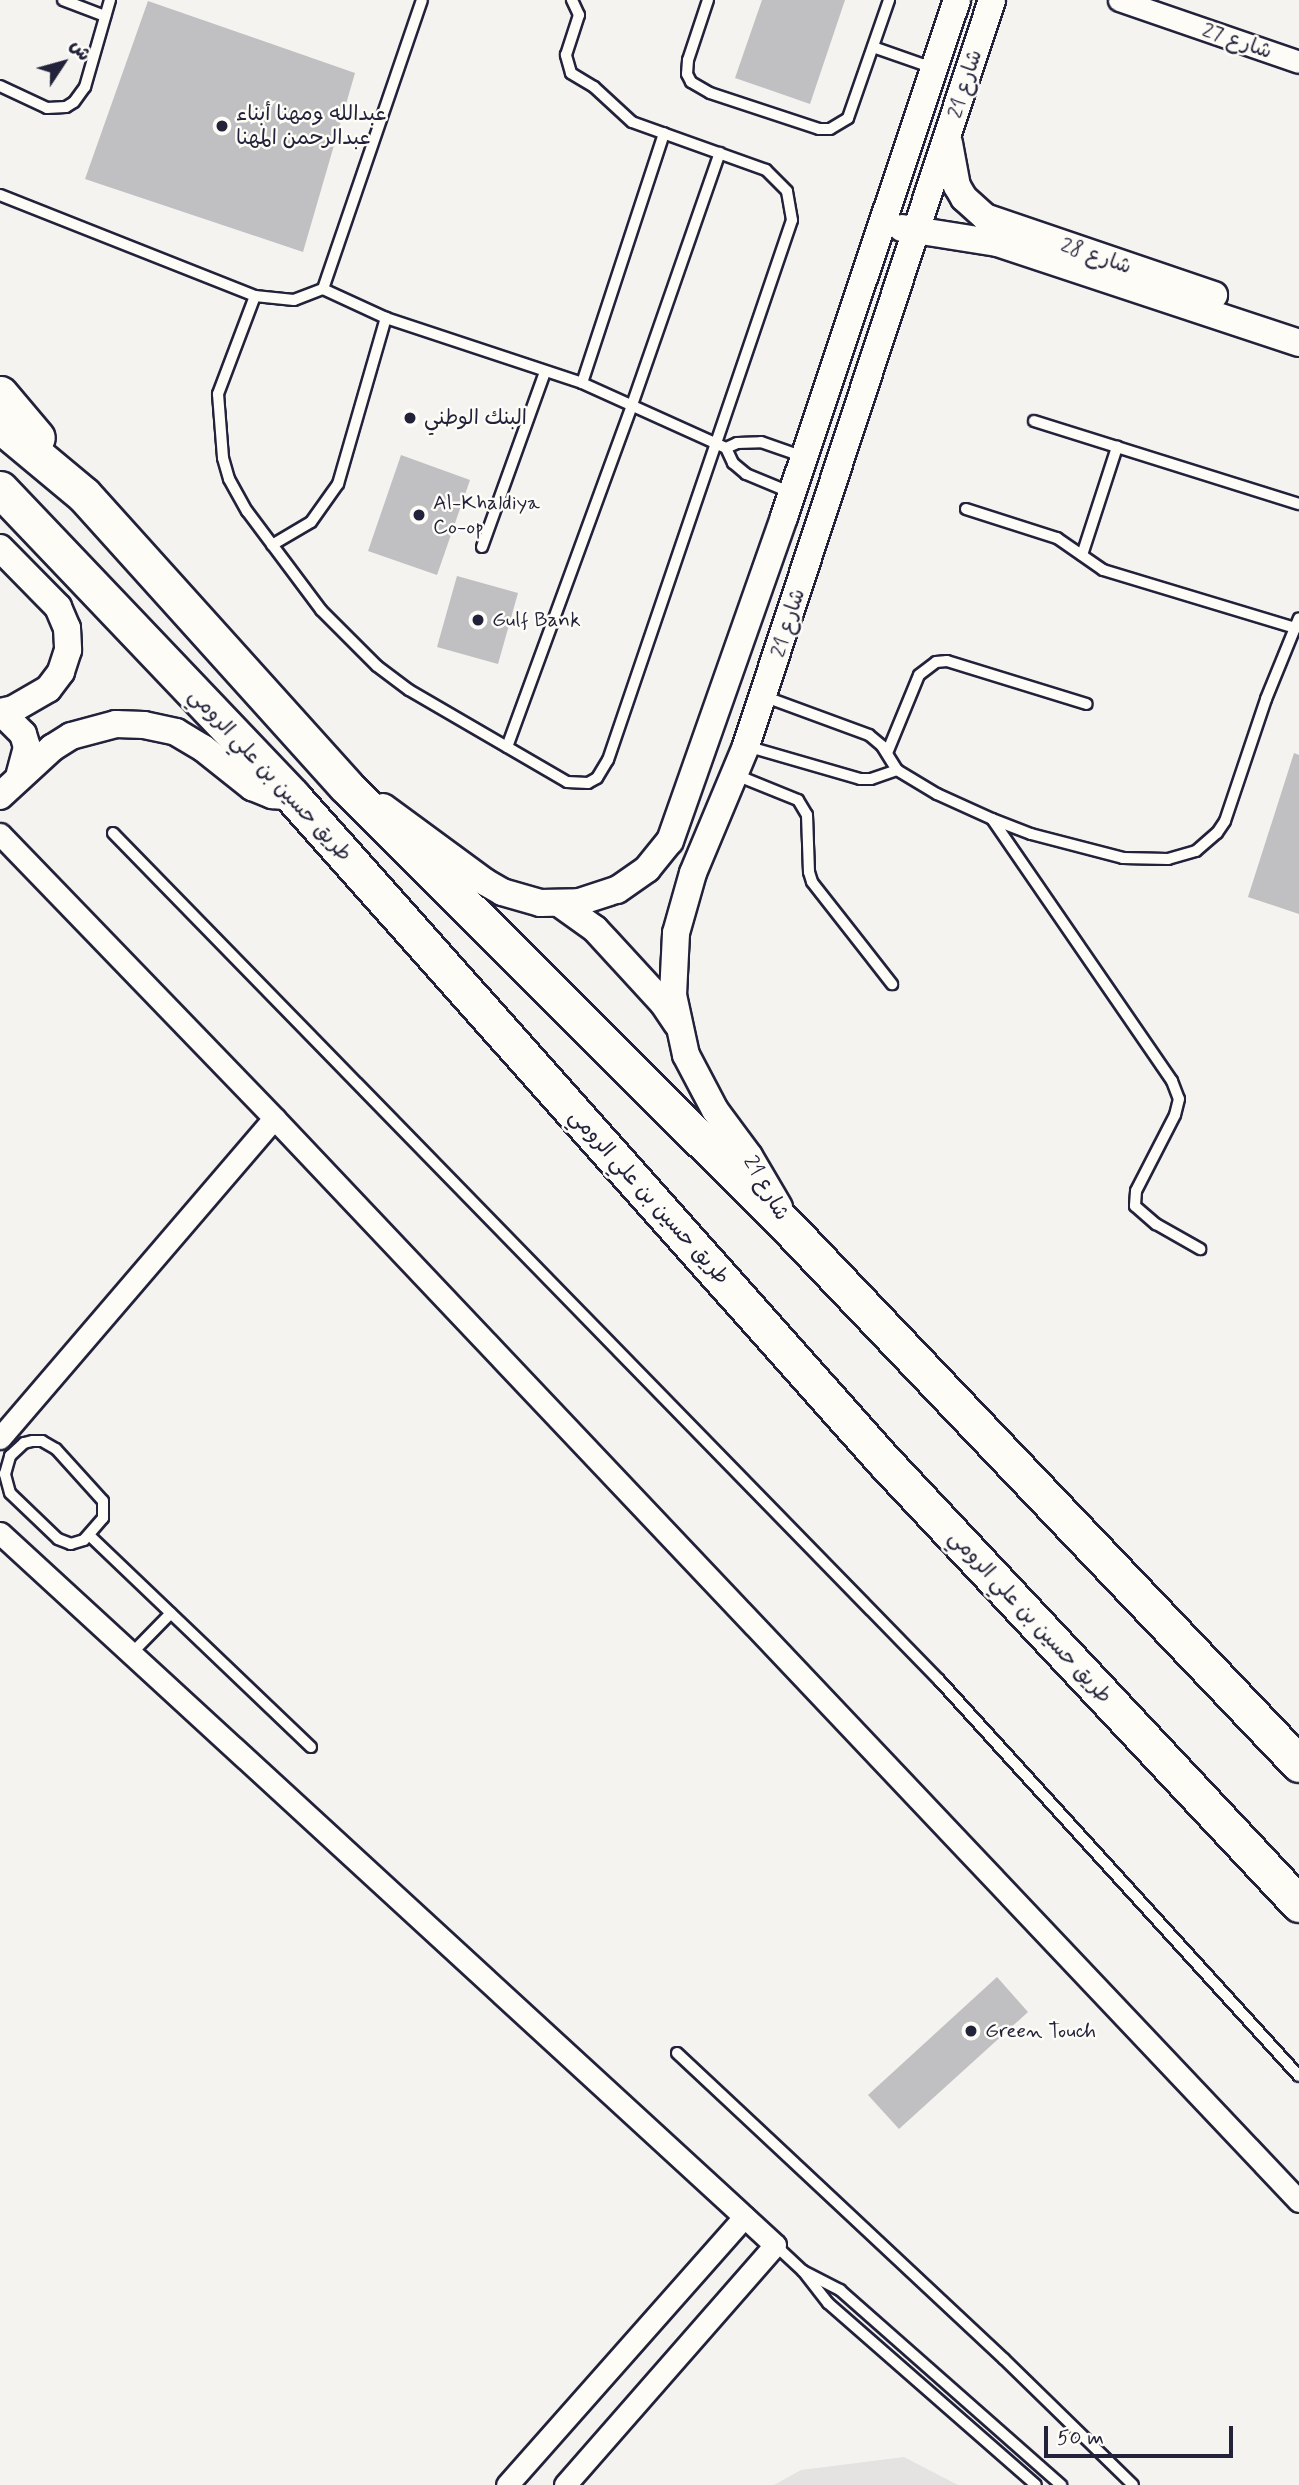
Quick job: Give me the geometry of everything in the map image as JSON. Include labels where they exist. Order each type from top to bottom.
[{"type":"highway","points":[[0,394],[84,495],[346,786],[789,1228],[1299,1764]]},
{"type":"highway","points":[[0,425],[84,495]]},
{"type":"highway","name":"طريق حسين بن علي الرومي","points":[[0,489],[293,797],[882,1459],[1299,1904]]},
{"type":"street","name":"شارع 21","points":[[346,786],[397,816],[502,892],[530,901],[560,904],[599,897],[640,874],[670,841],[792,493],[957,0]]},
{"type":"street","name":"شارع 21","points":[[789,1228],[762,1177],[699,1083],[678,1025],[673,964],[676,933],[693,873],[736,775],[763,696],[992,0]]},
{"type":"street","name":"شارع 27","points":[[1119,0],[1178,10],[1299,62]]},
{"type":"street","name":"شارع 28","points":[[948,134],[957,186],[964,198],[985,217],[1299,324]]},
{"type":"street","name":"شارع 28","points":[[882,225],[997,243],[1299,343]]},
{"type":"street","points":[[0,548],[58,607],[67,628],[68,650],[61,672],[47,690],[14,709],[0,712]]},
{"type":"street","points":[[0,712],[23,734],[27,747],[20,774]]},
{"type":"street","points":[[0,796],[20,774],[71,736],[116,724],[144,724],[176,732],[203,748],[252,787],[272,795],[293,797]]},
{"type":"street","points":[[684,807],[686,815],[698,825],[713,823],[719,817]]},
{"type":"street","points":[[0,834],[274,1118],[1299,2201]]},
{"type":"street","points":[[560,904],[595,929],[663,1003],[678,1025]]},
{"type":"street","points":[[0,1438],[274,1118]]},
{"type":"street","points":[[0,1533],[775,2245],[565,2485]]},
{"type":"street","points":[[507,2485],[744,2217]]},
{"type":"lane","points":[[63,0],[105,16]]},
{"type":"lane","points":[[0,86],[47,108],[66,107],[74,102],[85,87],[110,0]]},
{"type":"lane","points":[[323,289],[422,0]]},
{"type":"lane","points":[[255,296],[218,394],[218,415],[229,479],[237,495],[321,610],[377,666],[408,690],[567,782],[587,783],[604,770],[720,445],[792,220],[787,191],[778,179],[766,170],[632,122],[594,87],[571,74],[566,55],[579,15],[572,0]]},
{"type":"lane","points":[[708,0],[688,60],[687,74],[691,82],[710,93],[819,129],[830,129],[848,118],[889,0]]},
{"type":"lane","points":[[873,47],[934,68]]},
{"type":"lane","points":[[582,383],[664,133]]},
{"type":"lane","points":[[507,747],[632,405],[720,153]]},
{"type":"lane","points":[[0,195],[255,296],[294,300],[323,289],[386,318],[582,383],[720,445],[733,463],[746,474],[792,493]]},
{"type":"lane","points":[[272,545],[311,522],[338,484],[386,318]]},
{"type":"lane","points":[[482,547],[545,372]]},
{"type":"lane","points":[[1034,421],[1299,504]]},
{"type":"lane","points":[[720,445],[761,442],[804,457]]},
{"type":"lane","points":[[1082,555],[1117,447]]},
{"type":"lane","points":[[763,696],[869,735],[887,753],[897,770],[937,794],[1031,834],[1123,858],[1158,860],[1196,851],[1217,833],[1229,813],[1297,623],[1103,570],[1058,538],[966,509]]},
{"type":"lane","points":[[1287,646],[1299,649]]},
{"type":"lane","points":[[887,753],[919,675],[936,662],[947,662],[1087,704]]},
{"type":"lane","points":[[746,746],[860,779],[871,779],[897,770]]},
{"type":"lane","points":[[736,775],[798,800],[807,814],[809,872],[812,881],[892,984]]},
{"type":"lane","points":[[992,819],[1172,1081],[1179,1099],[1175,1115],[1136,1191],[1135,1206],[1156,1224],[1200,1249]]},
{"type":"lane","points":[[113,833],[930,1670],[1299,2076]]},
{"type":"lane","points":[[33,1441],[50,1444],[98,1494],[103,1501],[103,1518],[89,1535],[78,1543],[64,1543],[10,1493],[6,1484],[6,1465],[16,1448],[33,1441]]},
{"type":"lane","points":[[89,1535],[311,1747]]},
{"type":"lane","points":[[131,1654],[170,1613]]},
{"type":"lane","points":[[677,2053],[1004,2359],[1133,2485]]},
{"type":"lane","points":[[775,2245],[803,2271],[828,2303],[1035,2485]]},
{"type":"lane","points":[[803,2271],[840,2290],[1061,2485]]},
{"type":"shaded area","points":[[904,2457],[958,2485],[774,2485],[801,2470]]},
{"type":"building","points":[[762,0],[845,0],[810,104],[735,78]]},
{"type":"building","name":"عبدالله ومهنا أبناء عبدالرحمن المهنا","points":[[148,1],[355,73],[303,252],[85,179]]},
{"type":"building","name":"Al-Khaldiya Co-op","points":[[401,455],[470,480],[437,575],[368,551]]},
{"type":"building","name":"Gulf Bank","points":[[457,576],[518,593],[498,664],[437,647]]},
{"type":"building","points":[[1294,753],[1299,755],[1299,914],[1248,897]]},
{"type":"building","points":[[997,1977],[1028,2012],[899,2129],[868,2095]]},
{"type":"place","name":"عبدالله ومهنا أبناء عبدالرحمن المهنا","points":[[222,126]]},
{"type":"place","name":"البنك الوطني","points":[[410,418]]},
{"type":"place","name":"Al-Khaldiya Co-op","points":[[419,515]]},
{"type":"place","name":"Gulf Bank","points":[[478,620]]},
{"type":"place","name":"Green Touch","points":[[971,2031]]}]
